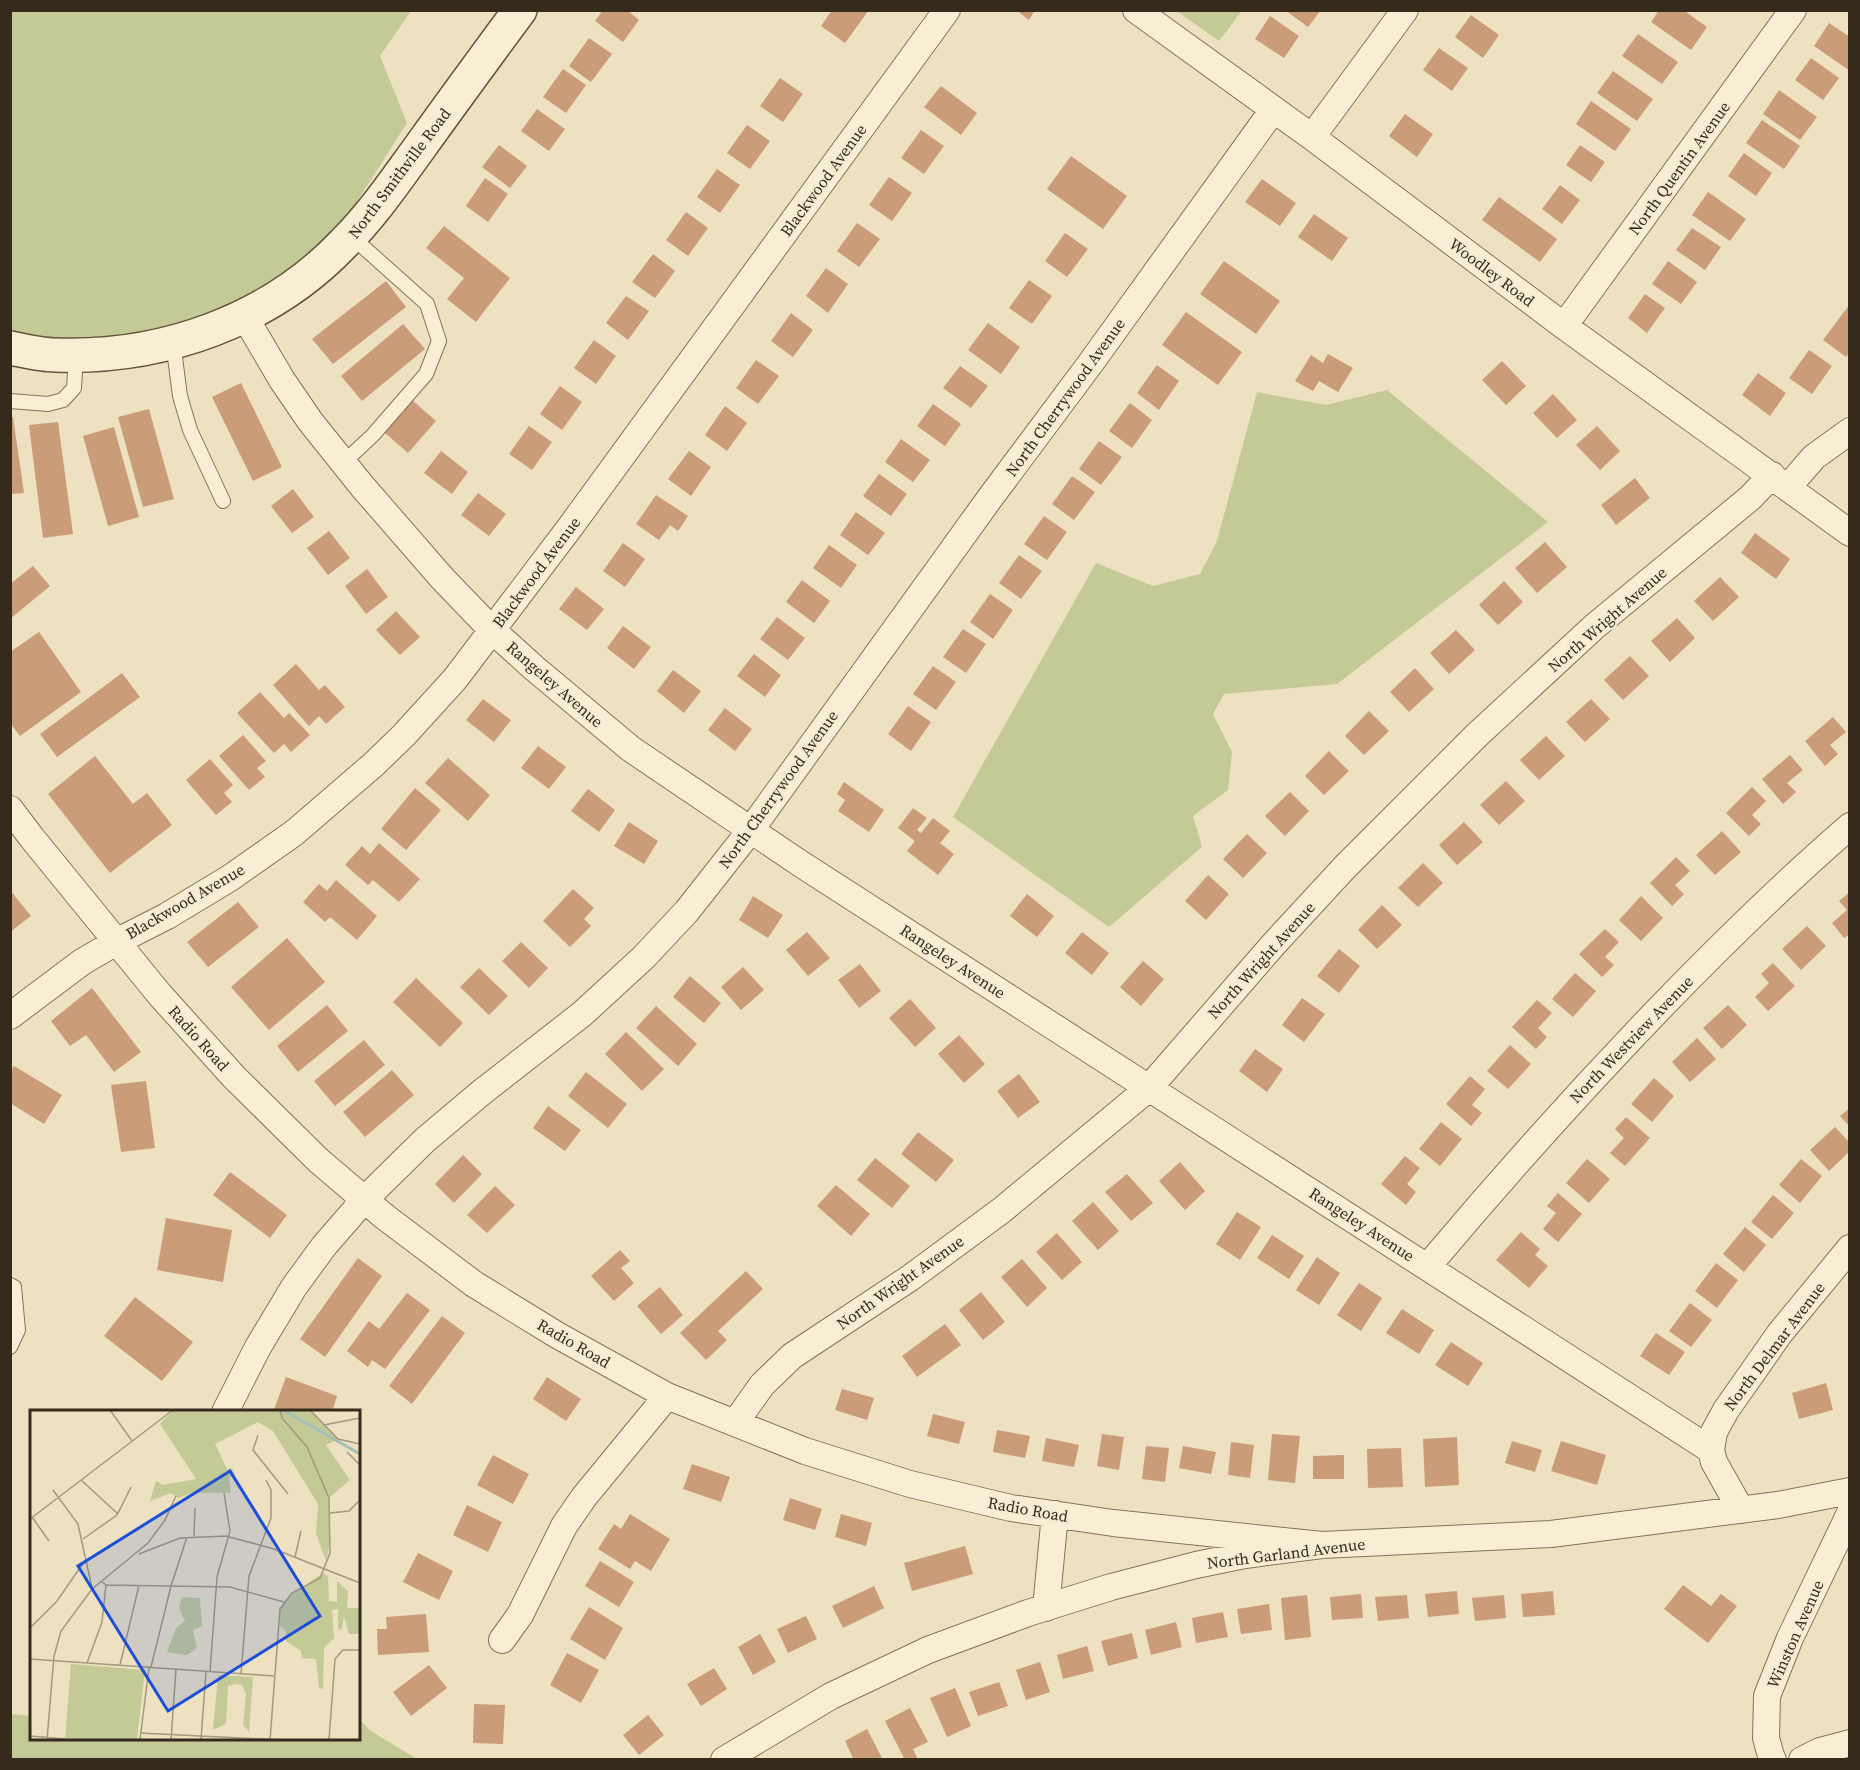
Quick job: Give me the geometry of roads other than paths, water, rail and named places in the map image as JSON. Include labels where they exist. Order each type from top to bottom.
[{"type":"main road","name":"North Smithville Road","points":[[10,348],[53,356],[114,354],[147,349],[204,333],[245,317],[267,304],[312,272],[351,236],[371,213],[519,10]]},
{"type":"street","name":"Blackwood Avenue","points":[[11,1014],[82,962],[167,916],[230,878],[294,833],[404,735],[455,679],[571,526],[947,10]]},
{"type":"street","name":"Woodley Road","points":[[1136,10],[1312,137],[1564,326],[1850,533]]},
{"type":"street","points":[[1312,137],[1405,10]]},
{"type":"street","name":"North Quentin Avenue","points":[[1564,326],[1794,10]]},
{"type":"street","name":"North Cherrywood Avenue","points":[[226,1410],[264,1336],[294,1287],[324,1246],[364,1200],[425,1140],[582,1014],[644,957],[687,910],[750,831],[1273,110]]},
{"type":"street","name":"Rangeley Avenue","points":[[245,317],[282,380],[310,421],[442,578],[492,630],[631,749],[750,831],[1711,1450]]},
{"type":"street","name":"North Wright Avenue","points":[[735,1423],[762,1385],[792,1356],[910,1278],[1002,1210],[1149,1088],[1337,875],[1477,735],[1595,626],[1750,498],[1780,481],[1850,431]]},
{"type":"street","name":"Radio Road","points":[[10,809],[160,995],[234,1077],[318,1160],[385,1217],[474,1284],[557,1335],[667,1396],[805,1451],[910,1484],[1011,1508],[1113,1523],[1322,1545]]},
{"type":"street","name":"North Westview Avenue","points":[[1428,1266],[1474,1210],[1591,1079],[1794,876],[1850,826]]},
{"type":"street","name":"North Delmar Avenue","points":[[1711,1450],[1714,1432],[1726,1410],[1780,1333],[1850,1248]]},
{"type":"street","points":[[502,1640],[520,1615],[564,1526],[584,1497],[667,1396]]},
{"type":"street","points":[[1711,1450],[1714,1462],[1741,1510]]},
{"type":"street","name":"North Garland Avenue","points":[[724,1760],[831,1696],[970,1634],[1111,1587],[1196,1564],[1322,1545],[1551,1534],[1778,1505],[1850,1491]]},
{"type":"street","name":"Winston Avenue","points":[[1773,1760],[1766,1738],[1767,1696],[1790,1638],[1850,1513]]},
{"type":"street","points":[[1046,1608],[1054,1514]]},
{"type":"street","points":[[1802,1760],[1820,1751],[1850,1743]]},
{"type":"lane","points":[[344,463],[373,435],[426,374],[440,341],[427,304],[351,236]]},
{"type":"lane","points":[[173,342],[180,396],[190,430],[223,501]]},
{"type":"lane","points":[[10,401],[48,404],[63,400],[74,388],[76,356]]},
{"type":"lane","points":[[10,1285],[14,1287],[18,1330],[10,1347]]}]
